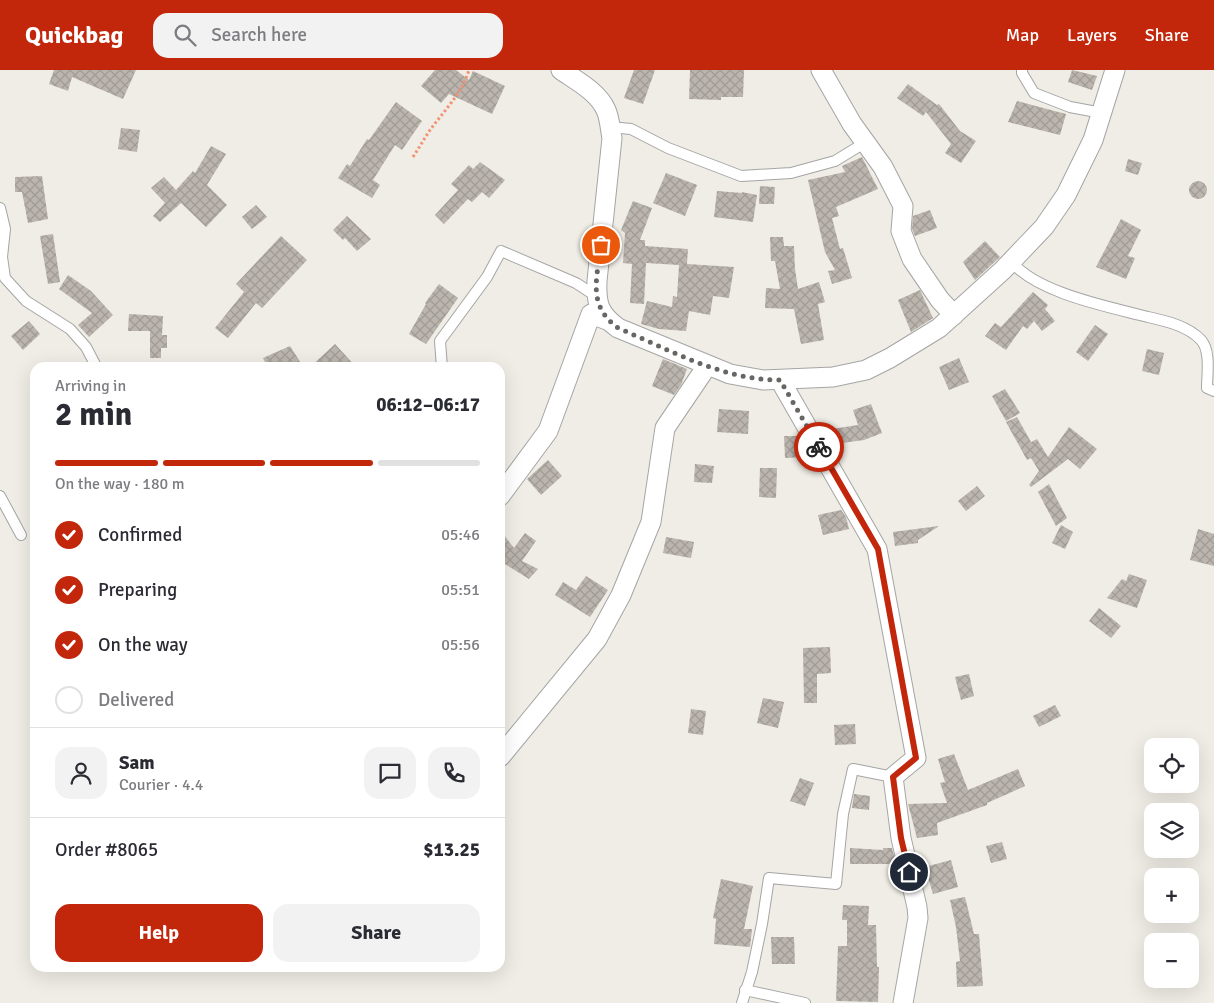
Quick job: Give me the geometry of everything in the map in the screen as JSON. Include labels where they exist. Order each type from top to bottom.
[{"type":"street","points":[[561,70],[590,90],[599,99],[606,109],[610,126],[612,138],[596,296],[600,310],[607,320]]},
{"type":"street","points":[[821,70],[852,124],[883,167],[903,206],[901,231],[912,259],[940,300],[954,315]]},
{"type":"street","points":[[505,489],[548,431],[591,314],[607,320],[618,328],[707,366],[730,374],[763,380],[833,377],[866,370],[913,346],[954,315],[1011,262],[1044,227],[1066,194],[1093,140],[1115,70]]},
{"type":"street","points":[[505,751],[597,639],[621,595],[651,522],[664,428],[707,366]]},
{"type":"street","points":[[780,380],[878,549],[916,758],[893,777],[901,838],[918,918],[903,1003]]},
{"type":"lane","points":[[1022,70],[1034,93],[1070,108],[1102,113]]},
{"type":"lane","points":[[610,126],[631,129],[668,148],[741,176],[792,173],[836,161],[866,142]]},
{"type":"lane","points":[[0,208],[5,229],[2,257],[5,278],[26,301],[70,329],[86,347],[94,362]]},
{"type":"lane","points":[[442,362],[440,340],[487,277],[501,251],[576,283],[596,296]]},
{"type":"lane","points":[[1011,262],[1016,268],[1039,282],[1079,299],[1178,324],[1201,340],[1207,354],[1207,388],[1214,391]]},
{"type":"lane","points":[[0,496],[21,535]]},
{"type":"lane","points":[[742,1003],[752,972],[769,878],[836,884],[843,814],[853,768],[893,777]]},
{"type":"lane","points":[[745,990],[805,1003]]},
{"type":"path","points":[[413,157],[451,103],[469,70]]},
{"type":"building","points":[[54,70],[136,70],[123,99],[72,77],[68,91],[49,84]]},
{"type":"building","points":[[435,70],[456,70],[469,80],[473,71],[505,86],[492,114],[449,94],[441,103],[421,86]]},
{"type":"building","points":[[634,70],[655,70],[643,104],[624,98]]},
{"type":"building","points":[[690,70],[744,70],[743,97],[721,97],[721,100],[689,99]]},
{"type":"building","points":[[1072,70],[1097,76],[1092,90],[1068,82]]},
{"type":"building","points":[[908,84],[937,105],[939,104],[960,131],[976,141],[961,163],[945,153],[951,144],[926,112],[923,116],[897,98]]},
{"type":"building","points":[[1017,101],[1066,114],[1060,135],[1008,122]]},
{"type":"building","points":[[396,102],[422,121],[402,150],[395,145],[373,180],[380,185],[372,198],[338,178],[347,164],[350,166],[367,139],[369,140]]},
{"type":"building","points":[[121,128],[140,130],[137,152],[118,149]]},
{"type":"building","points":[[211,146],[226,154],[207,185],[227,205],[206,227],[181,203],[160,222],[153,216],[165,203],[151,188],[164,177],[176,190],[193,171],[195,173]]},
{"type":"building","points":[[862,157],[878,189],[836,207],[839,216],[832,218],[840,249],[843,248],[852,278],[832,284],[828,271],[835,270],[825,252],[808,180],[845,172],[842,166]]},
{"type":"building","points":[[1128,159],[1142,163],[1138,175],[1125,171]]},
{"type":"building","points":[[480,162],[505,180],[489,198],[482,192],[472,202],[468,199],[444,224],[435,215],[458,190],[451,184],[469,165],[473,169]]},
{"type":"building","points":[[666,173],[697,185],[685,216],[653,203]]},
{"type":"building","points":[[42,176],[48,219],[28,223],[22,192],[15,192],[15,177]]},
{"type":"building","points":[[1198,181],[1204,184],[1207,190],[1204,196],[1198,199],[1192,196],[1189,190],[1192,184]]},
{"type":"building","points":[[760,186],[775,187],[774,204],[759,204]]},
{"type":"building","points":[[717,191],[757,195],[753,222],[714,217]]},
{"type":"building","points":[[633,201],[652,208],[640,240],[645,240],[645,246],[688,249],[687,264],[734,267],[729,298],[713,296],[710,315],[689,311],[686,331],[659,329],[641,324],[647,301],[672,307],[673,296],[677,297],[679,265],[646,263],[644,304],[630,303],[632,264],[623,263],[625,233],[621,230]]},
{"type":"building","points":[[256,205],[267,217],[252,229],[242,217]]},
{"type":"building","points":[[930,210],[937,228],[915,236],[912,229],[913,216]]},
{"type":"building","points":[[347,216],[371,239],[357,251],[345,238],[343,240],[333,230]]},
{"type":"building","points":[[1121,219],[1141,230],[1128,256],[1135,258],[1126,279],[1096,267]]},
{"type":"building","points":[[53,234],[60,282],[48,284],[40,236]]},
{"type":"building","points":[[281,236],[307,260],[262,308],[256,303],[228,338],[215,328],[244,292],[236,284]]},
{"type":"building","points":[[770,237],[783,237],[784,246],[794,246],[798,289],[819,282],[825,302],[818,304],[824,340],[801,344],[794,309],[765,308],[766,288],[780,289],[775,261],[771,261]]},
{"type":"building","points":[[985,241],[1000,257],[975,280],[963,262]]},
{"type":"building","points":[[68,275],[91,291],[113,315],[89,337],[78,325],[92,313],[59,289]]},
{"type":"building","points":[[439,284],[458,298],[426,344],[409,334],[425,303]]},
{"type":"building","points":[[920,290],[933,318],[911,332],[898,300]]},
{"type":"building","points":[[1033,292],[1048,305],[1045,309],[1055,321],[1042,331],[1034,321],[1027,329],[1023,326],[1006,350],[985,336],[995,323],[1001,327]]},
{"type":"building","points":[[129,314],[163,316],[162,335],[167,335],[167,348],[161,348],[161,358],[150,358],[150,331],[128,331]]},
{"type":"building","points":[[29,321],[40,334],[23,350],[11,336]]},
{"type":"building","points":[[1095,325],[1108,334],[1088,361],[1076,352]]},
{"type":"building","points":[[335,344],[352,362],[316,362]]},
{"type":"building","points":[[290,346],[300,362],[265,362],[263,358]]},
{"type":"building","points":[[1147,349],[1164,353],[1159,375],[1142,371]]},
{"type":"building","points":[[959,358],[969,382],[949,390],[939,367]]},
{"type":"building","points":[[663,359],[687,369],[681,385],[674,395],[652,386]]},
{"type":"building","points":[[1005,389],[1020,413],[1006,421],[992,396]]},
{"type":"building","points":[[871,404],[882,433],[864,440],[834,444],[832,429],[858,425],[853,410]]},
{"type":"building","points":[[719,409],[749,411],[748,434],[717,432]]},
{"type":"building","points":[[1017,417],[1031,442],[1037,439],[1048,457],[1069,427],[1097,449],[1080,469],[1068,459],[1031,487],[1029,485],[1039,471],[1031,458],[1027,460],[1006,422]]},
{"type":"building","points":[[784,436],[799,436],[802,441],[803,457],[785,458]]},
{"type":"building","points":[[548,460],[562,476],[541,495],[527,479]]},
{"type":"building","points":[[695,464],[714,466],[712,483],[694,482]]},
{"type":"building","points":[[760,468],[777,468],[776,498],[759,497]]},
{"type":"building","points":[[1049,484],[1067,518],[1056,526],[1038,492]]},
{"type":"building","points":[[977,486],[985,496],[966,511],[958,501]]},
{"type":"building","points":[[841,510],[846,517],[849,529],[823,535],[818,515]]},
{"type":"building","points":[[1061,525],[1073,532],[1065,549],[1052,543]]},
{"type":"building","points":[[939,526],[918,540],[918,543],[895,546],[893,532]]},
{"type":"building","points":[[1198,529],[1214,534],[1214,566],[1190,560]]},
{"type":"building","points":[[525,533],[536,541],[522,561],[538,569],[529,579],[505,564],[505,536],[514,548]]},
{"type":"building","points":[[666,537],[694,542],[691,558],[663,553]]},
{"type":"building","points":[[1129,574],[1147,580],[1137,608],[1107,598],[1122,579],[1126,581]]},
{"type":"building","points":[[586,576],[608,590],[590,617],[555,595],[563,582],[576,590]]},
{"type":"building","points":[[1099,608],[1121,626],[1111,638],[1089,621]]},
{"type":"building","points":[[830,647],[831,673],[817,674],[817,703],[804,703],[803,648]]},
{"type":"building","points":[[969,674],[974,696],[961,700],[955,677]]},
{"type":"building","points":[[763,698],[784,702],[778,728],[757,723]]},
{"type":"building","points":[[1055,705],[1061,716],[1039,727],[1033,716]]},
{"type":"building","points":[[691,709],[706,711],[703,735],[688,733]]},
{"type":"building","points":[[855,724],[856,744],[835,745],[834,725]]},
{"type":"building","points":[[954,754],[968,790],[1018,769],[1025,786],[987,803],[987,805],[937,823],[938,835],[917,838],[908,804],[947,803],[940,783],[945,782],[938,759]]},
{"type":"building","points":[[800,778],[814,783],[805,806],[790,801]]},
{"type":"building","points":[[854,794],[870,796],[869,810],[852,808]]},
{"type":"building","points":[[1002,842],[1007,859],[991,863],[986,846]]},
{"type":"building","points":[[850,848],[883,850],[883,848],[892,848],[896,864],[850,864]]},
{"type":"building","points":[[951,860],[958,887],[933,894],[925,867]]},
{"type":"building","points":[[721,879],[753,886],[744,929],[752,929],[750,947],[714,944],[716,919],[713,918]]},
{"type":"building","points":[[965,897],[974,934],[979,934],[983,986],[957,987],[956,962],[960,961],[956,927],[950,900]]},
{"type":"building","points":[[843,905],[869,906],[868,925],[876,925],[877,967],[879,967],[878,1002],[836,1001],[838,946],[847,946],[847,920],[842,920]]},
{"type":"building","points":[[771,937],[794,937],[795,964],[772,964]]},
{"type":"way so far","points":[[601,245],[596,296],[600,310],[607,320],[618,328],[730,374],[763,380],[780,380],[819,447]]},
{"type":"route","points":[[819,447],[878,549],[916,758],[893,777],[901,838],[909,872]]}]
